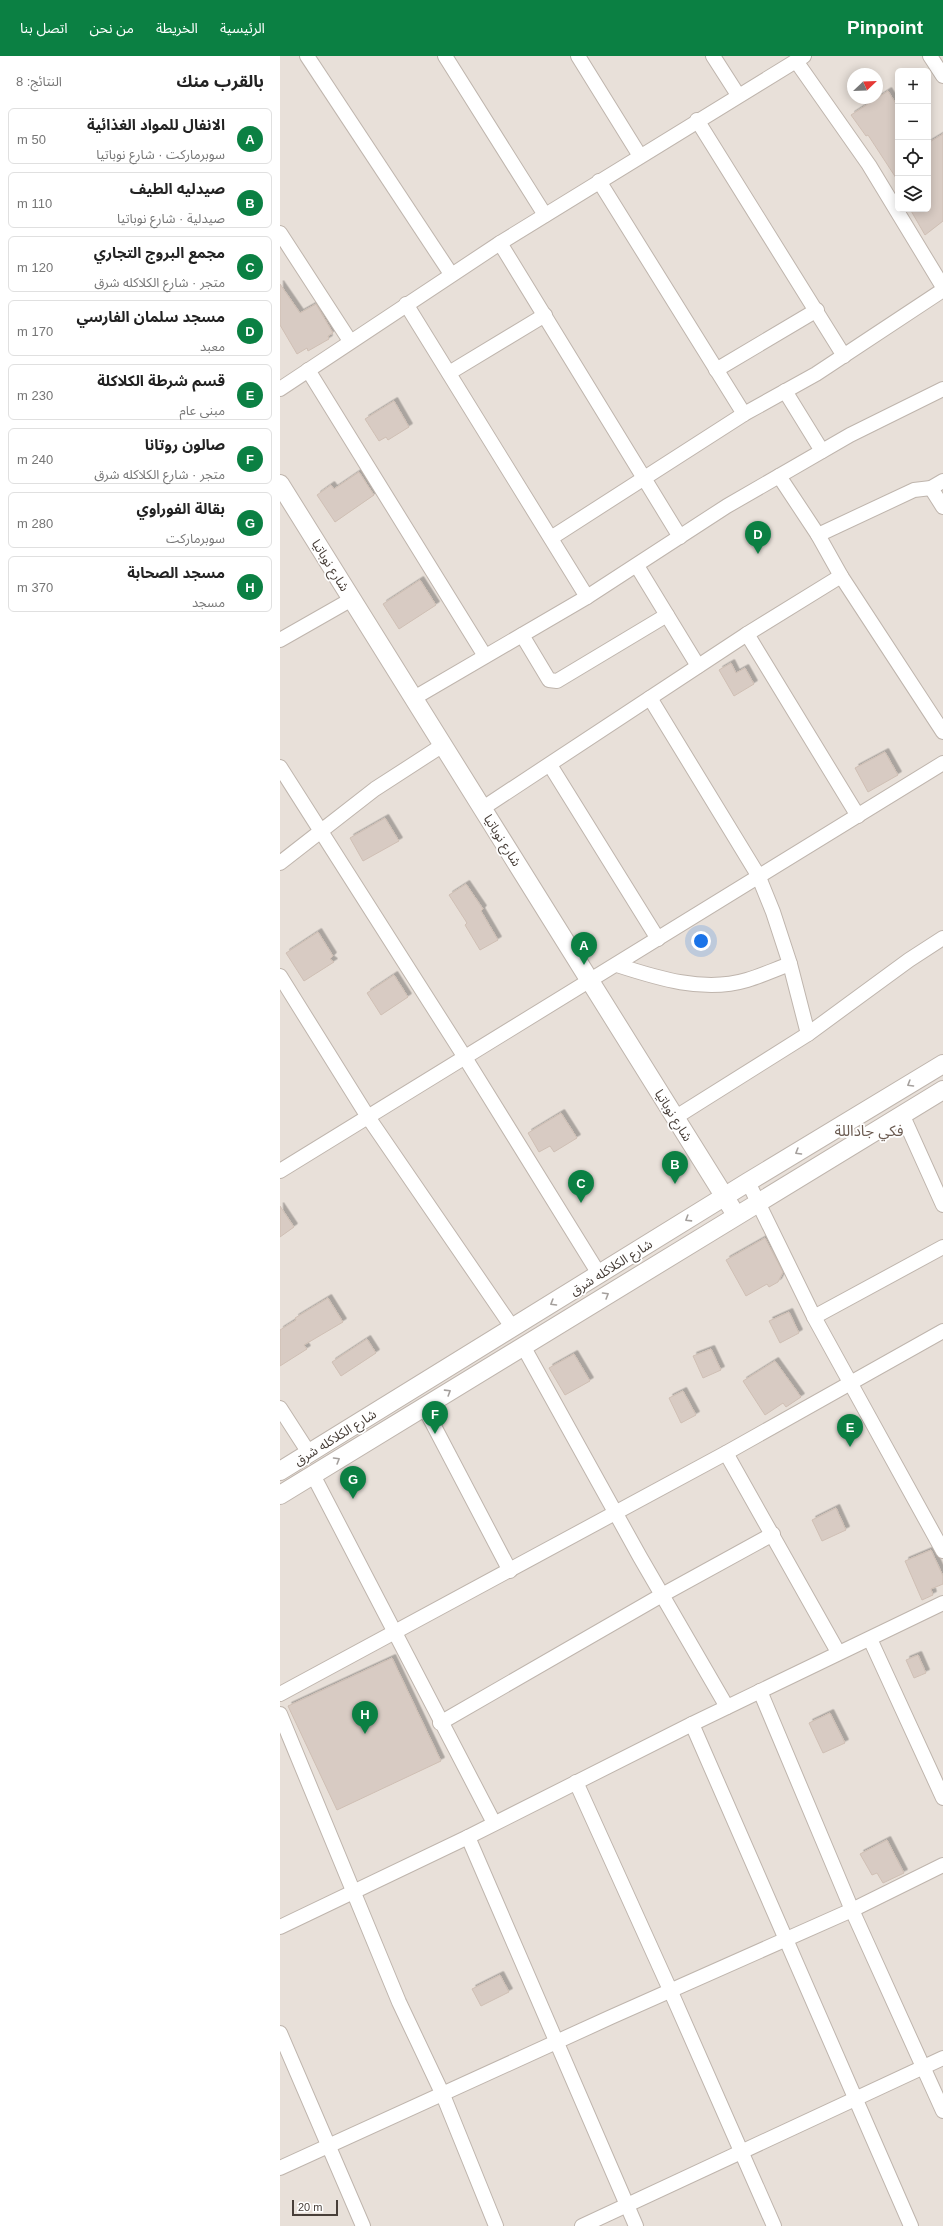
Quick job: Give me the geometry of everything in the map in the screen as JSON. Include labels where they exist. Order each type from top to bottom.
[{"type":"street","points":[[306,56],[451,274]]},
{"type":"street","points":[[445,56],[545,215]]},
{"type":"street","points":[[578,56],[640,156]]},
{"type":"street","points":[[713,56],[738,95]]},
{"type":"street","points":[[930,56],[943,76]]},
{"type":"street","points":[[280,389],[451,274],[697,120],[800,58],[869,165],[943,287]]},
{"type":"street","points":[[697,120],[817,310],[844,356]]},
{"type":"street","points":[[599,181],[744,414]]},
{"type":"street","points":[[280,233],[350,341]]},
{"type":"street","points":[[500,243],[680,537]]},
{"type":"street","points":[[551,538],[744,414],[844,356],[943,290]]},
{"type":"street","points":[[406,304],[587,597]]},
{"type":"street","points":[[716,370],[817,310]]},
{"type":"street","points":[[449,373],[545,315]]},
{"type":"street","points":[[308,370],[485,656]]},
{"type":"street","points":[[414,698],[587,597],[637,566],[727,506],[850,435],[943,389]]},
{"type":"street","points":[[785,391],[822,451]]},
{"type":"street","points":[[779,476],[818,535],[841,576],[943,732]]},
{"type":"street","name":"شارع نوباتيا","points":[[280,484],[736,1215]]},
{"type":"street","points":[[818,535],[914,490],[937,485],[943,507]]},
{"type":"street","points":[[637,566],[698,666]]},
{"type":"street","points":[[483,808],[747,634],[841,576]]},
{"type":"street","points":[[280,640],[352,598]]},
{"type":"street","points":[[522,635],[549,680],[557,681],[667,615]]},
{"type":"street","points":[[747,634],[858,816]]},
{"type":"street","points":[[650,698],[758,875],[790,964],[808,1034]]},
{"type":"street","points":[[280,863],[320,830],[398,774],[443,745]]},
{"type":"street","points":[[280,1171],[464,1056],[617,965],[758,875],[858,816],[943,763]]},
{"type":"street","points":[[550,765],[658,939]]},
{"type":"street","points":[[280,767],[464,1056],[599,1274]]},
{"type":"street","points":[[676,1117],[808,1034],[909,960],[943,938]]},
{"type":"street","points":[[617,965],[658,978],[692,983],[724,984],[746,981],[790,964]]},
{"type":"street","points":[[280,976],[368,1117],[512,1327]]},
{"type":"street","name":"شارع الكلاكله شرق","points":[[280,1472],[512,1327],[943,1064]]},
{"type":"street","name":"شارع الكلاكله شرق","points":[[280,1495],[736,1215],[943,1090]]},
{"type":"street","points":[[902,1114],[943,1205]]},
{"type":"street","points":[[748,1182],[759,1201],[814,1317],[943,1551]]},
{"type":"street","points":[[814,1317],[943,1247]]},
{"type":"street","points":[[280,1694],[726,1453],[943,1331]]},
{"type":"street","points":[[522,1346],[727,1708]]},
{"type":"street","points":[[424,1407],[510,1570]]},
{"type":"street","points":[[280,1408],[309,1453]]},
{"type":"street","points":[[726,1453],[773,1534],[838,1652]]},
{"type":"street","points":[[312,1475],[440,1724],[494,1823]]},
{"type":"street","points":[[440,1724],[662,1595],[773,1534]]},
{"type":"street","points":[[280,1927],[468,1837],[838,1652],[870,1639],[943,1603]]},
{"type":"street","points":[[870,1639],[943,1798]]},
{"type":"street","points":[[760,1691],[852,1910],[943,2111]]},
{"type":"street","points":[[280,1714],[400,2002],[443,2094],[496,2226]]},
{"type":"street","points":[[692,1724],[854,2100],[911,2226]]},
{"type":"street","points":[[576,1782],[672,1992],[774,2226]]},
{"type":"street","points":[[468,1837],[636,2226]]},
{"type":"street","points":[[280,2168],[556,2042],[672,1992],[852,1910],[943,1865]]},
{"type":"street","points":[[280,2032],[363,2226]]},
{"type":"street","points":[[582,2226],[943,2058]]},
{"type":"shaded area","points":[[280,56],[943,56],[943,2226],[280,2226]]},
{"type":"building","points":[[888,91],[895,102],[895,176],[868,135],[866,136],[851,115],[868,104],[883,104],[883,94]]},
{"type":"building","points":[[943,134],[943,221],[925,235],[912,212],[931,212],[931,141]]},
{"type":"building","points":[[280,284],[300,313],[316,304],[333,333],[328,336],[329,339],[308,351],[307,348],[297,354],[280,325]]},
{"type":"building","points":[[394,401],[409,427],[388,440],[386,437],[379,441],[365,419]]},
{"type":"building","points":[[359,472],[374,495],[335,522],[317,495],[331,485],[334,489]]},
{"type":"building","points":[[420,580],[436,605],[399,629],[383,604]]},
{"type":"building","points":[[731,663],[736,673],[745,668],[754,684],[734,696],[719,670]]},
{"type":"building","points":[[885,752],[898,775],[868,792],[855,768]]},
{"type":"building","points":[[385,818],[399,841],[363,861],[350,838]]},
{"type":"building","points":[[466,884],[483,909],[481,911],[498,940],[480,950],[465,925],[467,923],[449,895]]},
{"type":"building","points":[[318,932],[333,956],[330,959],[334,962],[304,981],[286,953]]},
{"type":"building","points":[[394,975],[408,997],[381,1015],[367,993]]},
{"type":"building","points":[[561,1113],[577,1138],[554,1152],[550,1146],[539,1152],[528,1133]]},
{"type":"building","points":[[280,1206],[294,1227],[280,1237]]},
{"type":"building","points":[[765,1238],[783,1272],[778,1282],[769,1287],[767,1284],[746,1296],[726,1260]]},
{"type":"building","points":[[328,1298],[343,1322],[304,1345],[307,1349],[280,1366],[280,1330],[296,1320],[295,1318]]},
{"type":"building","points":[[789,1312],[799,1333],[780,1343],[769,1321]]},
{"type":"building","points":[[367,1339],[376,1353],[341,1376],[332,1362]]},
{"type":"building","points":[[711,1349],[721,1370],[703,1378],[693,1356]]},
{"type":"building","points":[[574,1354],[590,1381],[565,1395],[549,1368]]},
{"type":"building","points":[[775,1361],[801,1397],[786,1407],[783,1403],[765,1415],[743,1381]]},
{"type":"building","points":[[683,1391],[696,1415],[681,1423],[669,1398]]},
{"type":"building","points":[[836,1508],[846,1530],[822,1541],[812,1520]]},
{"type":"building","points":[[931,1550],[943,1576],[943,1584],[931,1589],[933,1595],[922,1600],[905,1561]]},
{"type":"building","points":[[918,1655],[926,1673],[914,1678],[906,1660]]},
{"type":"building","points":[[392,1658],[441,1761],[337,1810],[288,1706]]},
{"type":"building","points":[[830,1713],[845,1743],[823,1753],[809,1723]]},
{"type":"building","points":[[887,1840],[904,1873],[883,1883],[877,1873],[872,1875],[860,1854]]},
{"type":"building","points":[[500,1975],[509,1992],[481,2006],[472,1989]]},
{"type":"place","name":"مسجد سلمان الفارسي","points":[[758,554]]},
{"type":"place","name":"الانفال للمواد الغذائية","points":[[584,965]]},
{"type":"place","name":"صيدليه الطيف","points":[[675,1184]]},
{"type":"place","name":"مجمع البروج التجاري","points":[[581,1203]]},
{"type":"place","name":"صالون روتانا","points":[[435,1434]]},
{"type":"place","name":"قسم شرطة الكلاكلة","points":[[850,1447]]},
{"type":"place","name":"بقالة الفوراوي","points":[[353,1499]]},
{"type":"place","name":"مسجد الصحابة","points":[[365,1734]]},
{"type":"district","name":"فكي جاداللة","points":[[869,1131]]}]
